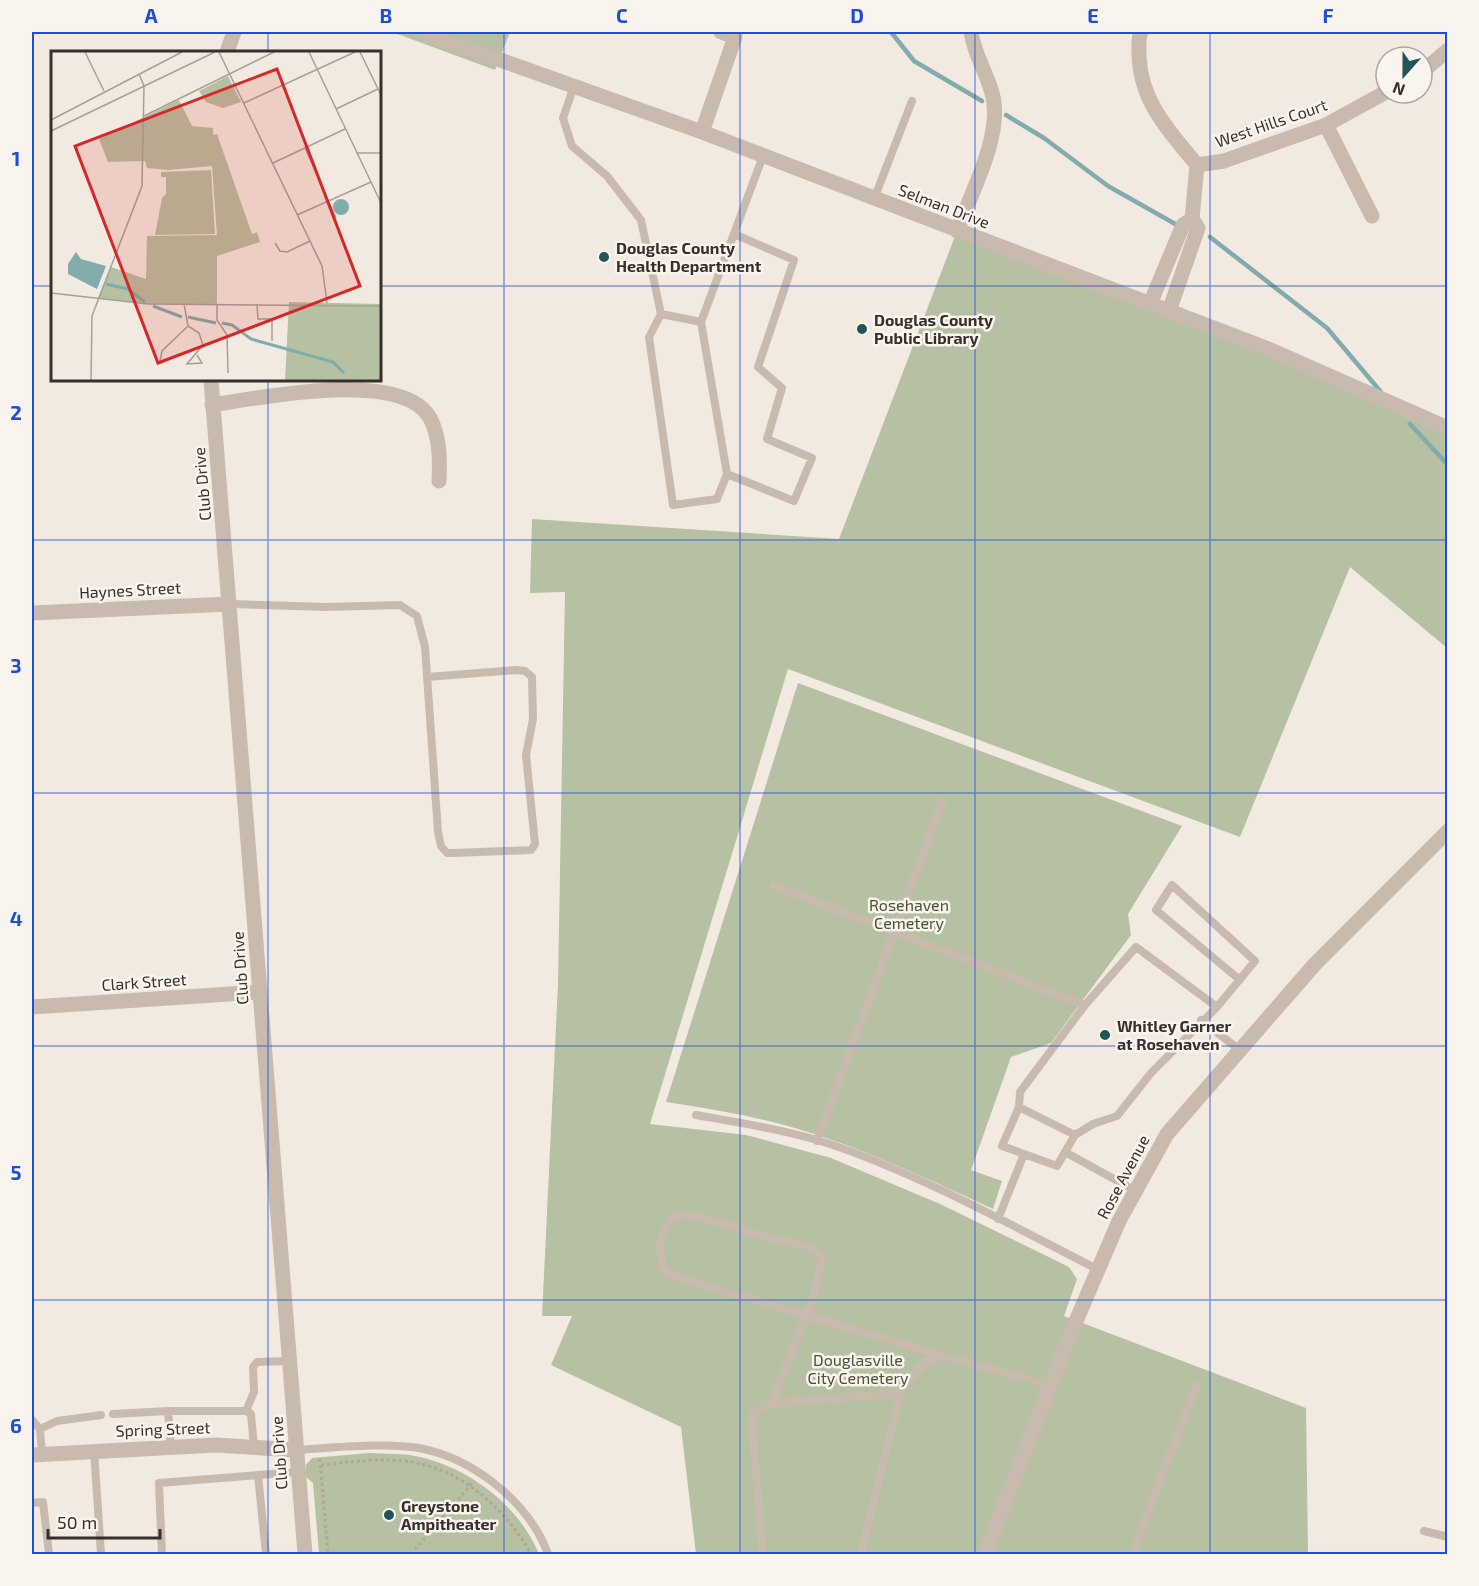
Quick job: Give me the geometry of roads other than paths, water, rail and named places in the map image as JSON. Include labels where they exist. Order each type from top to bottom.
[{"type":"street","points":[[227,51],[234,32]]},
{"type":"street","name":"Selman Drive","points":[[422,32],[702,132],[1266,348],[1448,428]]},
{"type":"street","points":[[702,132],[735,37],[721,32]]},
{"type":"street","points":[[957,231],[994,130],[993,94],[974,50],[971,32]]},
{"type":"street","points":[[1141,32],[1140,65],[1145,92],[1155,113],[1197,165],[1192,219],[1198,228],[1169,311]]},
{"type":"street","points":[[1434,62],[1448,50]]},
{"type":"street","name":"West Hills Court","points":[[1197,165],[1224,161],[1326,126],[1374,99]]},
{"type":"street","points":[[1326,126],[1372,216]]},
{"type":"street","points":[[1150,304],[1183,225],[1192,219]]},
{"type":"street","name":"Club Drive","points":[[211,381],[305,1554]]},
{"type":"street","points":[[213,405],[335,388],[384,392],[417,405],[430,417],[440,452],[439,481]]},
{"type":"street","name":"Haynes Street","points":[[32,613],[230,604]]},
{"type":"street","name":"Rose Avenue","points":[[985,1554],[1050,1385],[1099,1270],[1134,1190],[1167,1134],[1315,964],[1448,831]]},
{"type":"street","name":"Clark Street","points":[[32,1007],[260,992]]},
{"type":"street","name":"Spring Street","points":[[37,1454],[171,1447],[254,1447],[296,1450]]},
{"type":"lane","points":[[574,86],[563,118],[572,146],[607,176],[641,220],[661,314],[649,337],[672,505],[717,499],[728,474],[701,322],[763,156]]},
{"type":"lane","points":[[874,199],[912,101]]},
{"type":"lane","points":[[728,474],[794,501],[812,458],[766,440],[782,388],[759,367],[794,261],[734,234]]},
{"type":"lane","points":[[661,314],[701,322]]},
{"type":"lane","points":[[230,604],[325,607],[400,605],[411,610],[420,622],[427,677],[438,832],[441,846],[447,853],[527,850],[534,847],[534,820],[526,755],[533,719],[532,677],[525,671],[516,670],[427,677]]},
{"type":"lane","points":[[818,1141],[942,801]]},
{"type":"lane","points":[[773,885],[1085,1005]]},
{"type":"lane","points":[[1217,1007],[1136,947],[1085,1005],[1020,1092],[1019,1107],[1002,1146],[1057,1166],[1074,1135],[1093,1124],[1117,1116],[1151,1073],[1201,1020],[1217,1007],[1240,980],[1255,961],[1172,885],[1156,910],[1240,980]]},
{"type":"lane","points":[[1201,1020],[1240,1051]]},
{"type":"lane","points":[[1019,1107],[1074,1135]]},
{"type":"lane","points":[[696,1114],[776,1129],[818,1141],[920,1182],[1099,1270]]},
{"type":"lane","points":[[1065,1152],[1134,1190]]},
{"type":"lane","points":[[998,1219],[1024,1154]]},
{"type":"lane","points":[[771,1403],[805,1315],[822,1265],[821,1255],[816,1250],[686,1215],[674,1215],[660,1236],[659,1247],[666,1272],[677,1277],[805,1315],[944,1356],[1050,1385]]},
{"type":"lane","points":[[861,1554],[900,1393],[920,1367],[933,1357],[944,1356]]},
{"type":"lane","points":[[246,1411],[254,1392],[254,1367],[257,1362],[290,1361]]},
{"type":"lane","points":[[1132,1554],[1197,1384]]},
{"type":"lane","points":[[763,1554],[752,1426],[754,1412],[771,1403],[900,1393]]},
{"type":"lane","points":[[168,1411],[171,1447]]},
{"type":"lane","points":[[113,1414],[246,1411],[251,1414],[254,1447]]},
{"type":"lane","points":[[40,1430],[57,1421],[101,1415]]},
{"type":"lane","points":[[32,1420],[40,1430],[37,1454]]},
{"type":"lane","points":[[296,1450],[418,1447],[441,1455],[492,1482],[513,1500],[535,1529],[548,1554]]},
{"type":"lane","points":[[94,1450],[101,1554]]},
{"type":"lane","points":[[162,1554],[159,1483],[298,1472]]},
{"type":"lane","points":[[258,1475],[266,1554]]},
{"type":"lane","points":[[32,1503],[43,1502],[49,1554]]},
{"type":"lane","points":[[1424,1532],[1448,1537]]},
{"type":"waterway","points":[[891,32],[914,61],[982,101]]},
{"type":"waterway","points":[[1006,115],[1044,138],[1108,186],[1177,225]]},
{"type":"waterway","points":[[1210,237],[1327,328],[1381,392]]},
{"type":"waterway","points":[[1410,424],[1448,465]]},
{"type":"place","name":"Douglas County Health Department","points":[[604,257]]},
{"type":"place","name":"Douglas County Public Library","points":[[862,329]]},
{"type":"place","name":"Whitley Garner at Rosehaven","points":[[1105,1035]]},
{"type":"place","name":"Greystone Ampitheater","points":[[389,1515]]},
{"type":"park label","name":"Rosehaven Cemetery","points":[[909,914]]},
{"type":"park label","name":"Douglasville City Cemetery","points":[[858,1369]]}]
